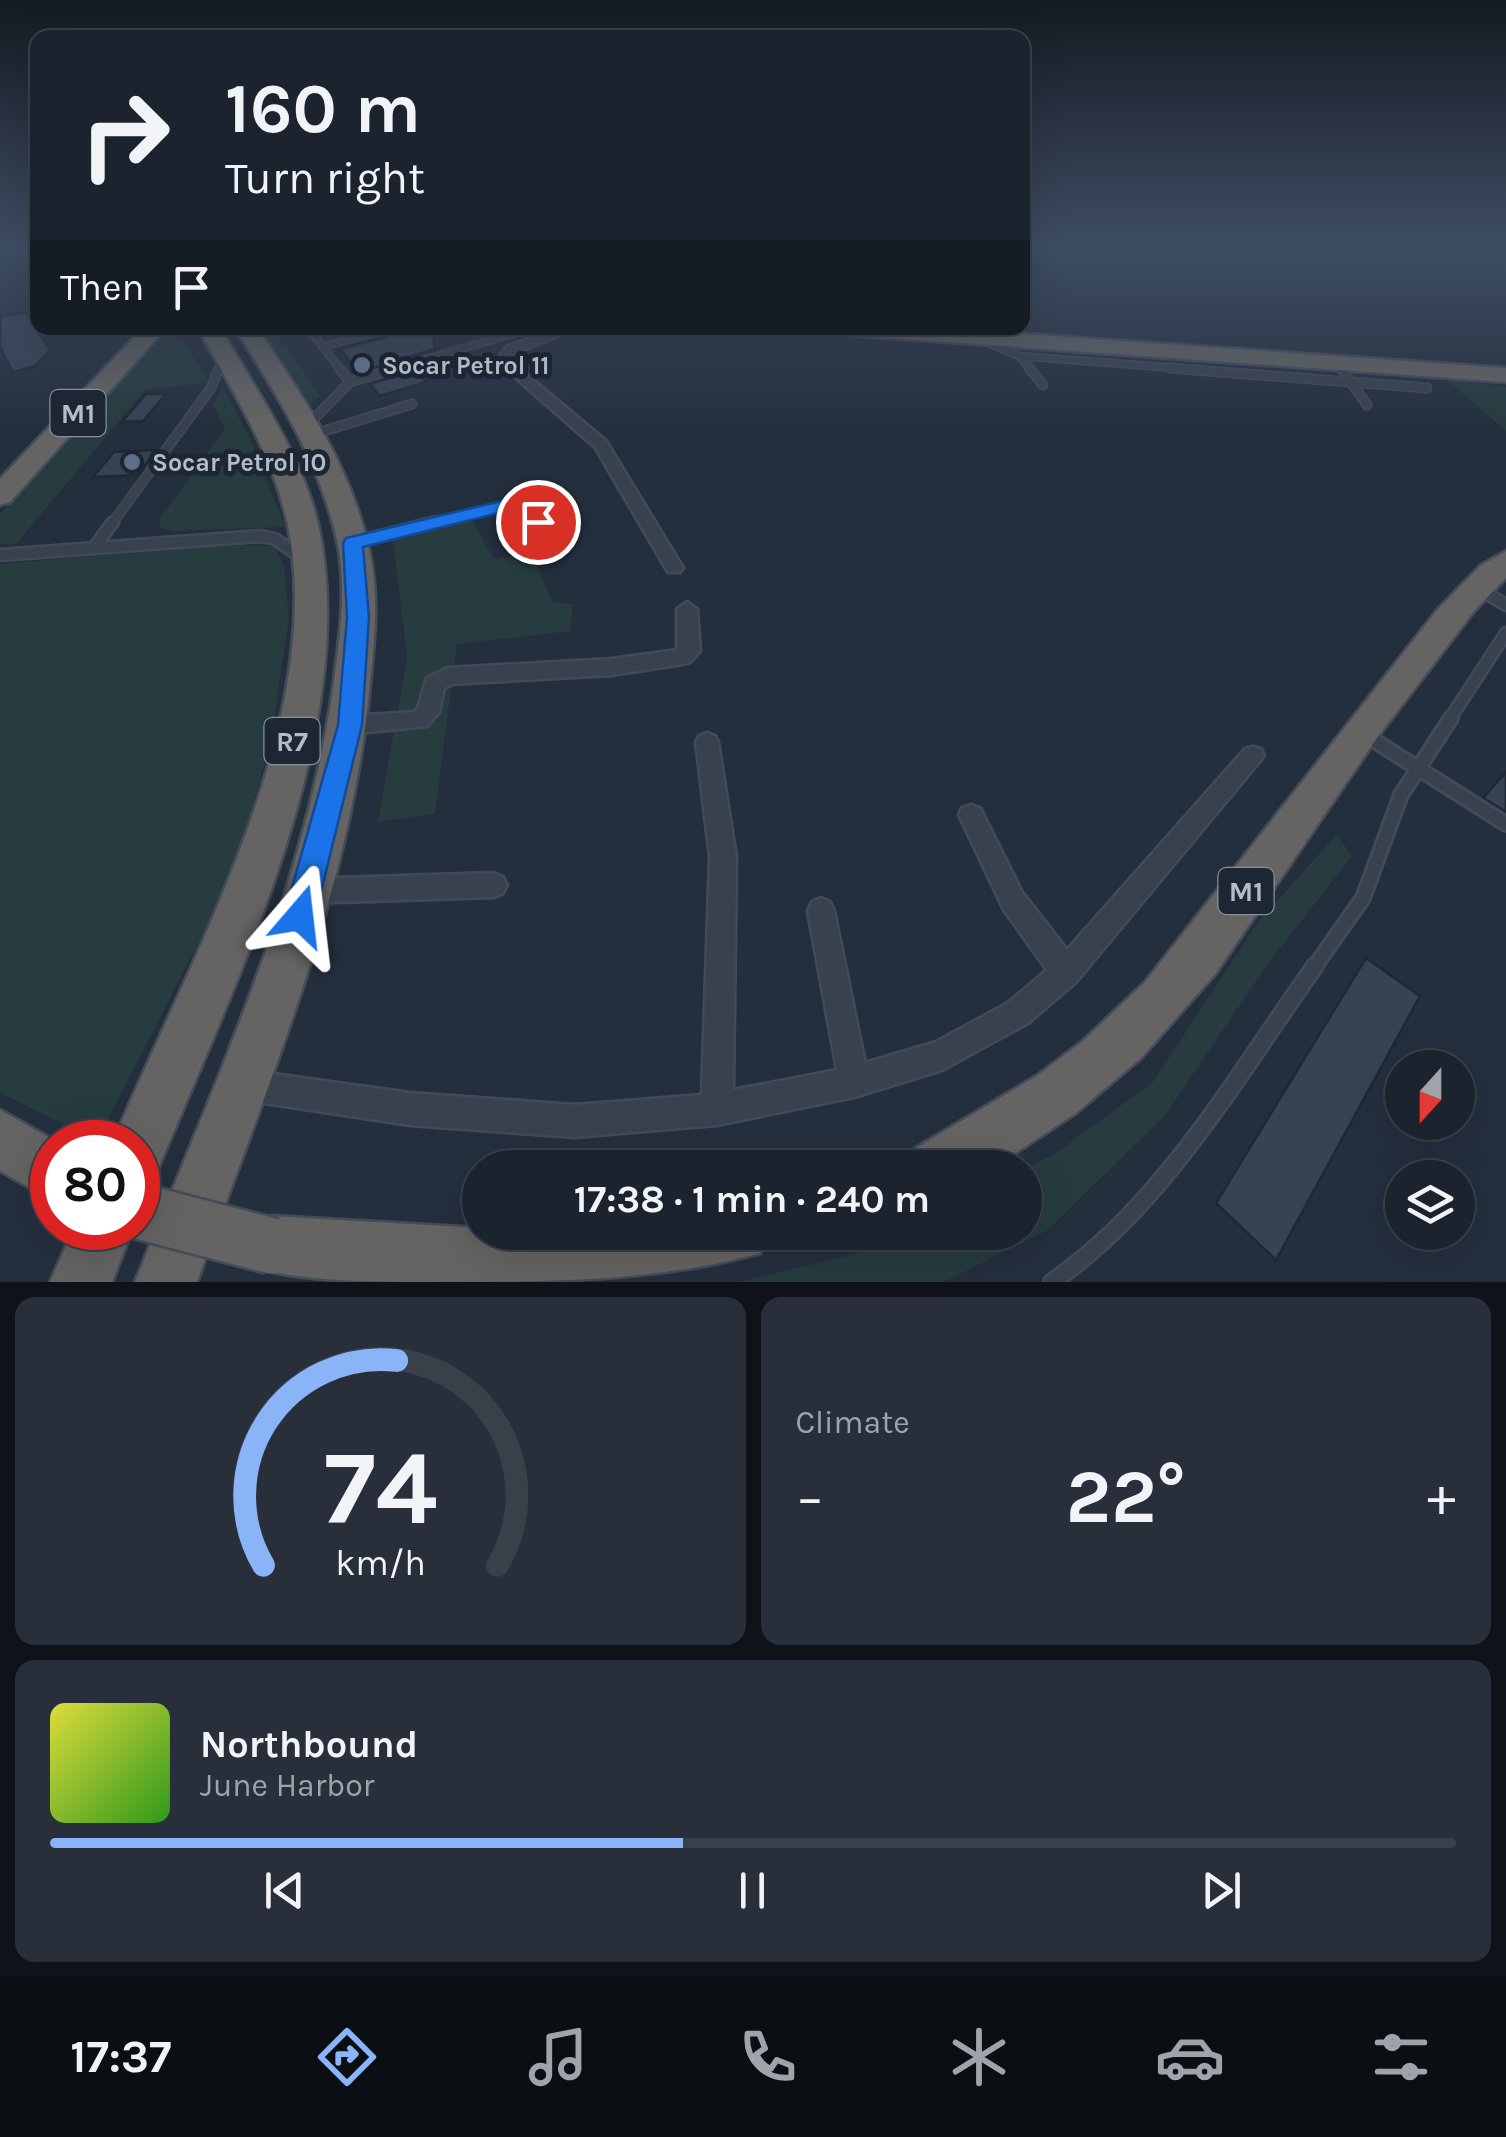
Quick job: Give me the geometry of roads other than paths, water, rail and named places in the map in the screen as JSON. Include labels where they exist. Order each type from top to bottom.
[{"type":"highway","name":"M1","points":[[0,496],[150,335]]},
{"type":"highway","points":[[951,335],[1344,372],[1448,371],[1506,378]]},
{"type":"highway","name":"R7","points":[[166,1282],[307,890],[350,725],[358,617],[353,543],[345,512],[308,431],[227,337]]},
{"type":"highway","name":"R7","points":[[150,1120],[246,894],[295,729],[311,628],[310,570],[303,524],[227,337]]},
{"type":"highway","name":"M1","points":[[971,1150],[1002,1134],[1075,1082],[1126,1038],[1248,889],[1358,731],[1497,585]]},
{"type":"highway","points":[[0,1138],[30,1157]]},
{"type":"highway","points":[[160,1217],[272,1246],[422,1260],[587,1259],[638,1250]]},
{"type":"highway","points":[[81,1282],[95,1250]]},
{"type":"street","points":[[551,335],[513,348],[506,355],[509,366],[601,444],[674,568]]},
{"type":"street","points":[[350,725],[419,720],[428,712],[434,684],[448,676],[612,667],[683,658],[690,650],[686,609]]},
{"type":"street","points":[[707,742],[723,857],[717,1109]]},
{"type":"street","points":[[238,1084],[410,1109],[575,1121],[717,1109],[854,1082],[942,1055],[1018,1013],[1066,972],[1253,756]]},
{"type":"street","points":[[971,816],[1013,901],[1066,972]]},
{"type":"street","points":[[307,890],[494,885]]},
{"type":"street","points":[[822,910],[854,1082]]},
{"type":"lane","points":[[313,335],[350,382]]},
{"type":"lane","points":[[322,347],[366,335]]},
{"type":"lane","points":[[308,431],[350,382],[508,335]]},
{"type":"lane","points":[[96,546],[211,388],[227,337]]},
{"type":"lane","points":[[988,338],[1004,352],[1020,356],[1344,372],[1427,388]]},
{"type":"lane","points":[[1020,356],[1043,385]]},
{"type":"lane","points":[[1344,372],[1368,405]]},
{"type":"lane","points":[[308,431],[412,404]]},
{"type":"lane","points":[[353,543],[506,506],[516,507],[560,538]]},
{"type":"lane","points":[[0,555],[260,536],[284,544],[310,570]]},
{"type":"lane","points":[[1052,1282],[1080,1262],[1126,1218],[1186,1148],[1341,930],[1363,898],[1402,795],[1506,633]]},
{"type":"lane","points":[[1358,731],[1506,824]]},
{"type":"place","name":"Socar Petrol 11","points":[[362,365]]},
{"type":"place","name":"Socar Petrol 10","points":[[132,462]]}]
